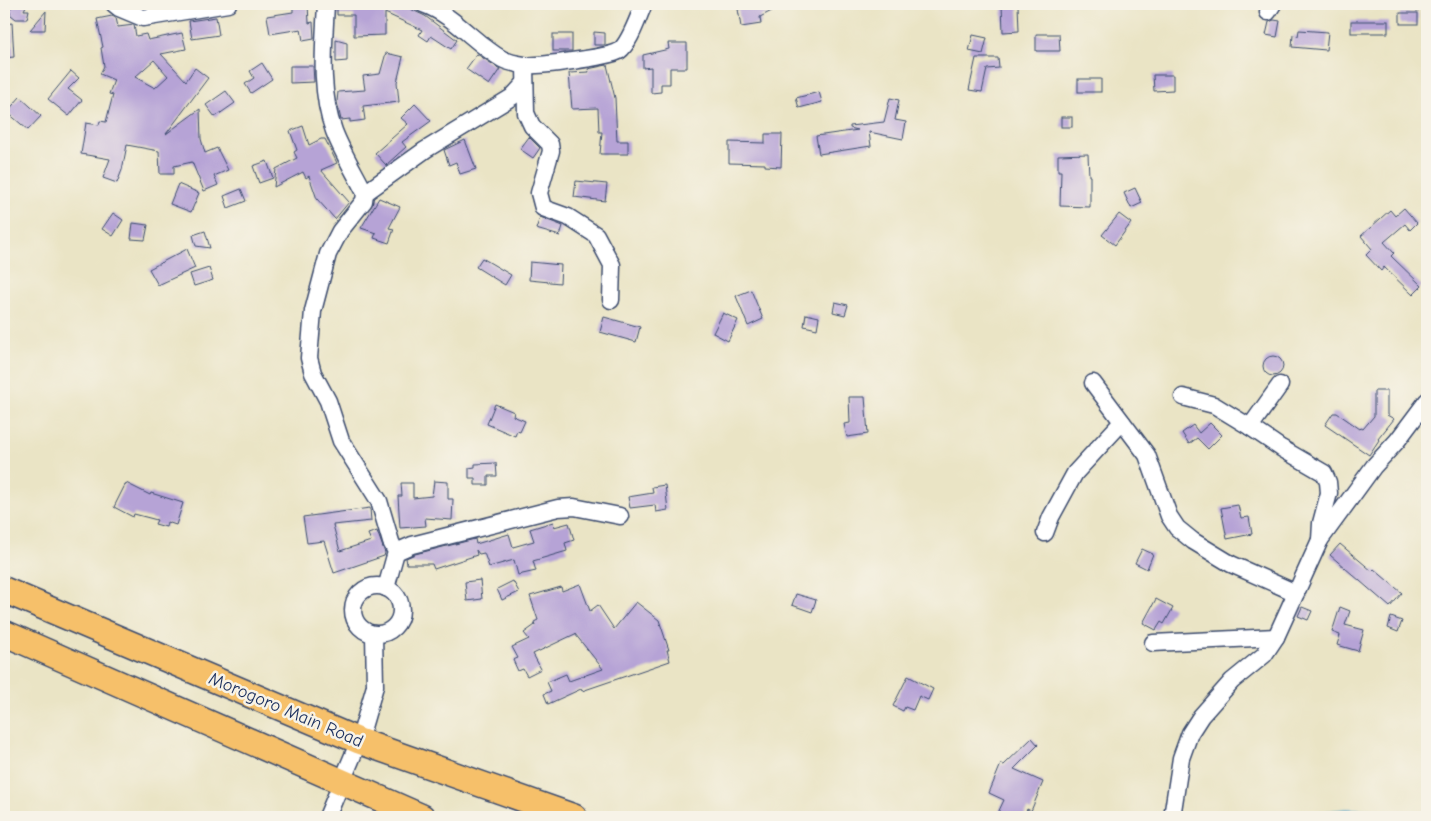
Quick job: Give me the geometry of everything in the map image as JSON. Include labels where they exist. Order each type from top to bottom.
[{"type":"highway","name":"Morogoro Main Road","points":[[4,590],[359,742],[574,817]]},
{"type":"highway","points":[[4,633],[422,817]]},
{"type":"street","points":[[114,4],[143,18],[228,4]]},
{"type":"street","points":[[326,4],[323,78],[325,92],[334,130],[365,193],[364,202],[340,231],[328,254],[313,311],[309,358],[313,374],[328,401],[341,441],[379,501],[391,542],[396,552],[386,588]]},
{"type":"street","points":[[424,4],[451,18],[474,39],[504,60],[526,66],[603,57],[619,50],[627,41],[644,4]]},
{"type":"street","points":[[526,66],[526,113],[532,126],[550,144],[551,151],[539,193],[543,208],[568,217],[596,235],[612,265],[611,300]]},
{"type":"street","points":[[365,193],[425,150],[512,97],[525,83]]},
{"type":"street","points":[[1094,383],[1147,455],[1169,516],[1177,528],[1193,541],[1231,564],[1296,593]]},
{"type":"street","points":[[1250,427],[1280,385]]},
{"type":"street","points":[[1183,397],[1214,405],[1281,448],[1324,472],[1328,482],[1329,493],[1321,523],[1320,540]]},
{"type":"street","points":[[1172,817],[1181,758],[1190,733],[1201,716],[1232,681],[1264,655],[1276,636],[1320,540],[1374,466],[1397,441],[1427,401]]},
{"type":"street","points":[[1045,534],[1050,517],[1075,473],[1122,422]]},
{"type":"street","points":[[396,552],[412,545],[558,508],[574,507],[620,516]]},
{"type":"street","points":[[380,586],[397,596],[401,609],[398,622],[388,632],[374,634],[357,624],[353,604],[366,588],[380,586]]},
{"type":"street","points":[[327,817],[359,742],[375,686],[374,634]]},
{"type":"street","points":[[1153,643],[1276,636]]},
{"type":"building","points":[[15,4],[27,4],[24,10],[29,10],[27,19],[16,19],[11,15],[9,10]]},
{"type":"building","points":[[293,4],[308,4],[309,23],[313,22],[314,39],[303,41],[301,29],[270,34],[267,16],[293,12]]},
{"type":"building","points":[[337,4],[400,4],[425,16],[457,40],[451,49],[431,36],[428,41],[419,35],[422,30],[385,13],[385,35],[354,36],[354,15],[337,15]]},
{"type":"building","points":[[770,4],[785,4],[760,17],[761,24],[741,27],[738,9]]},
{"type":"building","points":[[1002,4],[1018,5],[1019,31],[1003,32]]},
{"type":"building","points":[[46,11],[45,30],[30,30]]},
{"type":"building","points":[[1400,13],[1418,13],[1418,24],[1400,24]]},
{"type":"building","points":[[112,16],[116,18],[118,27],[134,25],[136,36],[146,34],[148,40],[182,33],[186,49],[161,54],[186,81],[195,68],[208,78],[166,134],[200,109],[201,139],[205,153],[217,148],[228,170],[214,176],[218,185],[204,191],[192,162],[174,166],[174,174],[160,174],[159,151],[127,145],[122,170],[117,183],[103,178],[110,159],[81,154],[86,123],[99,125],[100,121],[106,122],[113,95],[109,94],[114,80],[100,74],[104,66],[101,48],[103,47],[97,19]],"holes":[[[154,60],[168,76],[155,88],[135,77]]]},
{"type":"building","points":[[216,17],[219,35],[192,39],[189,21]]},
{"type":"building","points":[[1274,20],[1280,21],[1277,37],[1266,35],[1269,22]]},
{"type":"building","points":[[1351,21],[1388,21],[1388,33],[1351,33]]},
{"type":"building","points":[[12,23],[14,57],[4,58],[4,24]]},
{"type":"building","points":[[1299,30],[1328,32],[1326,50],[1292,47],[1293,35],[1298,36]]},
{"type":"building","points":[[594,32],[605,33],[605,45],[594,45]]},
{"type":"building","points":[[553,34],[572,34],[572,51],[553,51]]},
{"type":"building","points":[[1036,34],[1059,34],[1060,51],[1036,51]]},
{"type":"building","points":[[973,35],[987,38],[983,54],[969,51]]},
{"type":"building","points":[[336,40],[347,43],[347,61],[336,62]]},
{"type":"building","points":[[668,43],[687,43],[687,68],[670,68],[670,84],[661,84],[661,92],[651,93],[651,67],[643,68],[643,55],[669,49]]},
{"type":"building","points":[[386,53],[403,57],[397,82],[399,102],[363,106],[365,120],[350,122],[350,119],[341,120],[337,102],[338,92],[365,90],[363,76],[380,74]]},
{"type":"building","points":[[477,54],[500,69],[489,85],[466,69]]},
{"type":"building","points":[[976,58],[998,58],[999,68],[987,69],[982,92],[969,90]]},
{"type":"building","points":[[262,63],[272,79],[251,93],[245,84],[254,78],[250,71]]},
{"type":"building","points":[[607,65],[615,98],[617,141],[628,141],[628,154],[600,154],[602,132],[599,132],[598,108],[572,109],[569,73],[589,72],[588,69]]},
{"type":"building","points":[[290,66],[313,66],[314,82],[290,83]]},
{"type":"building","points":[[71,71],[79,78],[68,89],[82,100],[69,116],[48,99]]},
{"type":"building","points":[[1153,75],[1173,75],[1173,90],[1154,91]]},
{"type":"building","points":[[1078,79],[1101,79],[1101,92],[1078,92]]},
{"type":"building","points":[[226,91],[235,103],[215,117],[206,105]]},
{"type":"building","points":[[819,92],[822,102],[799,108],[796,98]]},
{"type":"building","points":[[20,97],[41,116],[28,130],[7,112]]},
{"type":"building","points":[[890,98],[899,100],[895,120],[906,122],[903,139],[869,132],[871,146],[819,154],[816,136],[858,130],[850,128],[850,126],[884,122]]},
{"type":"building","points":[[415,104],[431,121],[402,142],[406,147],[386,165],[375,153],[408,124],[401,118]]},
{"type":"building","points":[[1061,117],[1072,117],[1072,127],[1061,127]]},
{"type":"building","points":[[303,126],[309,145],[325,139],[337,163],[321,170],[349,202],[335,219],[317,199],[309,176],[306,178],[303,172],[274,187],[276,169],[297,158],[294,152],[297,150],[290,131]]},
{"type":"building","points":[[765,134],[782,134],[781,167],[765,166],[765,164],[729,163],[729,142],[765,143]]},
{"type":"building","points":[[529,137],[540,148],[533,158],[520,149]]},
{"type":"building","points":[[465,140],[476,169],[460,174],[456,162],[449,165],[444,150]]},
{"type":"building","points":[[1088,154],[1090,207],[1060,206],[1061,171],[1058,171],[1058,155]]},
{"type":"building","points":[[267,161],[273,178],[259,183],[253,166]]},
{"type":"building","points":[[576,181],[607,184],[605,201],[574,197]]},
{"type":"building","points":[[178,184],[199,193],[191,212],[170,204]]},
{"type":"building","points":[[1135,188],[1142,203],[1131,208],[1124,193]]},
{"type":"building","points":[[241,189],[246,201],[228,208],[224,196]]},
{"type":"building","points":[[379,198],[400,207],[389,228],[394,229],[389,243],[374,238],[376,233],[361,228]]},
{"type":"building","points":[[1404,208],[1417,223],[1410,230],[1405,224],[1384,242],[1394,253],[1391,256],[1422,286],[1413,295],[1384,267],[1381,271],[1366,255],[1372,249],[1361,236],[1390,210],[1395,216]]},
{"type":"building","points":[[113,213],[123,220],[113,236],[102,229]]},
{"type":"building","points":[[1119,214],[1131,223],[1115,245],[1102,235]]},
{"type":"building","points":[[540,217],[563,226],[560,236],[536,229]]},
{"type":"building","points":[[133,223],[148,225],[145,240],[131,239]]},
{"type":"building","points":[[205,231],[210,248],[196,246],[193,235]]},
{"type":"building","points":[[187,249],[195,268],[158,285],[149,269]]},
{"type":"building","points":[[482,258],[511,275],[505,285],[476,267]]},
{"type":"building","points":[[530,262],[561,265],[560,283],[529,280]]},
{"type":"building","points":[[209,268],[213,280],[194,286],[190,274]]},
{"type":"building","points":[[751,290],[763,319],[748,326],[736,296]]},
{"type":"building","points":[[835,302],[848,305],[845,315],[833,312]]},
{"type":"building","points":[[723,313],[738,320],[728,341],[713,333]]},
{"type":"building","points":[[806,314],[819,317],[817,329],[804,326]]},
{"type":"building","points":[[604,317],[640,327],[636,342],[600,332]]},
{"type":"building","points":[[1273,356],[1280,359],[1283,366],[1280,373],[1273,376],[1266,373],[1263,366],[1266,359]]},
{"type":"building","points":[[1374,391],[1387,391],[1387,415],[1394,419],[1378,439],[1369,455],[1325,425],[1333,413],[1337,413],[1360,429],[1363,429],[1374,416]]},
{"type":"building","points":[[849,397],[865,397],[868,434],[847,437],[844,424],[850,423]]},
{"type":"building","points":[[495,404],[514,412],[513,416],[525,421],[520,432],[517,431],[515,436],[487,424]]},
{"type":"building","points":[[1210,423],[1222,435],[1208,449],[1197,438],[1189,444],[1182,433],[1193,425],[1199,433]]},
{"type":"building","points":[[496,463],[497,476],[488,476],[488,485],[475,485],[475,478],[469,478],[469,468],[475,467],[475,464]]},
{"type":"building","points":[[434,481],[448,482],[448,499],[453,499],[452,520],[425,518],[426,526],[400,528],[398,496],[402,496],[401,483],[413,483],[413,498],[432,496]]},
{"type":"building","points":[[126,483],[150,495],[151,493],[183,503],[176,525],[167,522],[166,527],[155,524],[157,520],[134,514],[133,517],[114,507]]},
{"type":"building","points":[[665,485],[668,510],[656,512],[655,505],[630,508],[628,497],[653,493],[652,487]]},
{"type":"building","points":[[1238,505],[1241,518],[1249,517],[1252,534],[1227,539],[1221,508]]},
{"type":"building","points":[[370,508],[371,521],[333,525],[340,551],[371,541],[368,534],[377,531],[385,553],[384,556],[334,573],[324,541],[307,543],[303,517]]},
{"type":"building","points":[[553,522],[554,527],[569,523],[574,540],[565,543],[567,551],[533,561],[536,571],[518,575],[514,560],[489,567],[484,553],[479,554],[476,550],[477,555],[434,569],[432,564],[407,564],[406,558],[415,554],[475,539],[476,544],[509,534],[513,547],[534,541],[530,529]]},
{"type":"building","points":[[1340,544],[1402,593],[1390,607],[1330,555]]},
{"type":"building","points":[[1142,549],[1153,554],[1147,569],[1135,563]]},
{"type":"building","points":[[480,580],[482,599],[467,601],[465,582]]},
{"type":"building","points":[[513,581],[519,592],[502,600],[497,589]]},
{"type":"building","points":[[580,584],[590,611],[598,605],[614,629],[636,602],[659,620],[669,650],[667,650],[670,661],[582,691],[581,689],[548,704],[544,694],[551,691],[547,682],[566,674],[569,681],[603,669],[575,634],[533,654],[541,669],[527,676],[523,669],[518,671],[513,660],[518,658],[512,647],[529,639],[524,633],[535,625],[534,622],[538,620],[530,596],[561,587],[562,591]]},
{"type":"building","points":[[796,594],[816,600],[812,612],[792,605]]},
{"type":"building","points":[[1156,599],[1173,608],[1164,624],[1161,622],[1156,630],[1143,623]]},
{"type":"building","points":[[1302,607],[1312,611],[1308,620],[1298,616]]},
{"type":"building","points":[[1340,607],[1350,611],[1345,625],[1364,630],[1358,651],[1337,645],[1340,635],[1332,632]]},
{"type":"building","points":[[1391,617],[1402,621],[1398,632],[1388,628]]},
{"type":"building","points":[[908,676],[933,689],[928,700],[919,696],[913,710],[905,707],[903,711],[893,706]]},
{"type":"building","points":[[1032,738],[1038,745],[1014,769],[1043,782],[1031,811],[1027,809],[1024,817],[996,817],[1004,800],[989,793],[1001,764],[1004,765]]},
{"type":"waterway","points":[[1307,817],[1309,815],[1347,810],[1375,811],[1381,817]]}]
